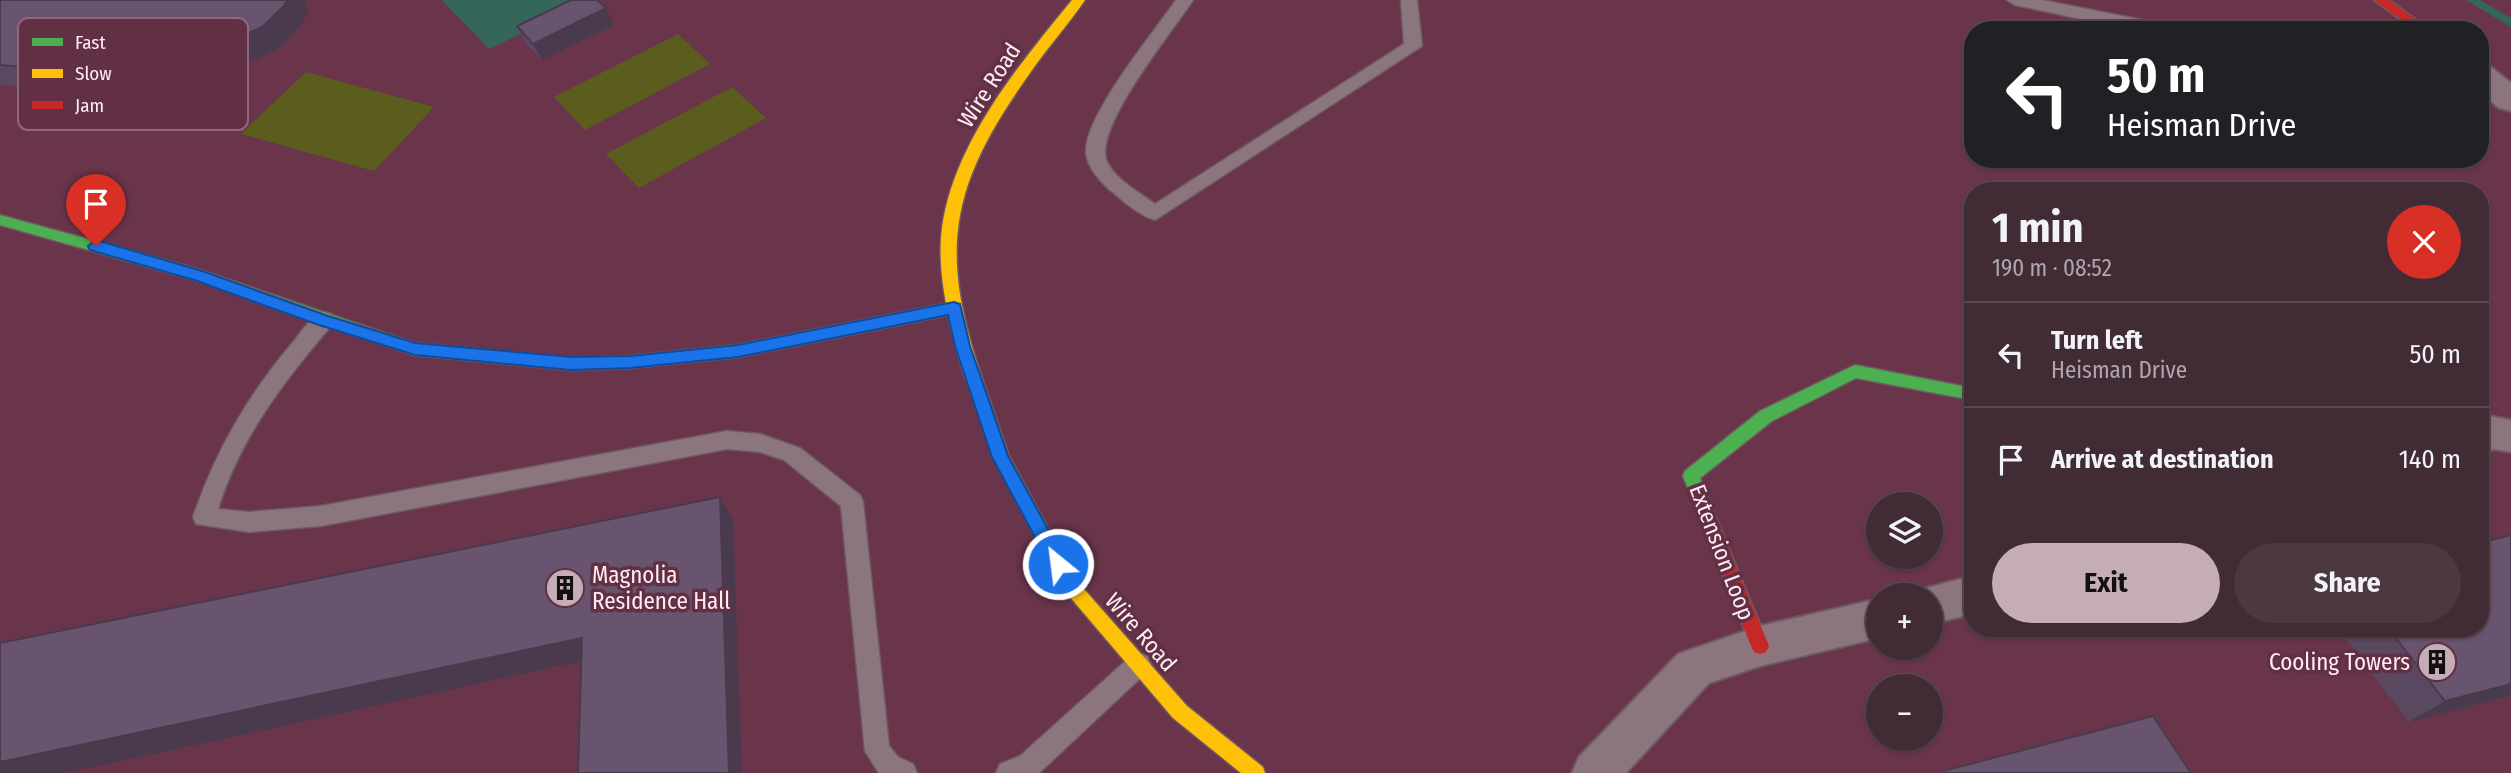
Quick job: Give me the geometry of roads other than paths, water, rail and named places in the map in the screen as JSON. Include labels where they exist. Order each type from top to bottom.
[{"type":"street","name":"Wire Road","points":[[1079,0],[1045,42],[976,147],[955,201],[949,249],[954,308],[963,346],[1001,457],[1070,585],[1180,712],[1256,773]]},
{"type":"street","points":[[2380,0],[2411,21]]},
{"type":"street","points":[[0,220],[197,275],[415,349],[571,364],[630,362],[738,351],[954,308]]},
{"type":"street","name":"Extension Loop","points":[[1760,646],[1691,476],[1766,416],[1855,371],[1964,392]]},
{"type":"street","points":[[2489,432],[2511,436]]},
{"type":"street","points":[[1943,602],[1964,597]]},
{"type":"street","name":"Extension Loop","points":[[1595,773],[1694,668],[1760,646],[1866,621]]},
{"type":"lane","points":[[1185,0],[1102,121],[1094,150],[1100,165],[1112,181],[1155,213],[1413,46],[1409,0]]},
{"type":"lane","points":[[2015,0],[2118,21]]},
{"type":"lane","points":[[324,320],[276,374],[256,404],[221,468],[204,517],[249,523],[321,516],[727,440],[760,443],[792,454],[852,502],[877,751],[889,766],[904,773]]},
{"type":"lane","points":[[1009,773],[1029,765],[1139,664]]},
{"type":"waterway","points":[[2472,0],[2511,23]]},
{"type":"place","name":"Magnolia Residence Hall","points":[[565,588]]},
{"type":"place","name":"Cooling Towers","points":[[2437,662]]}]
